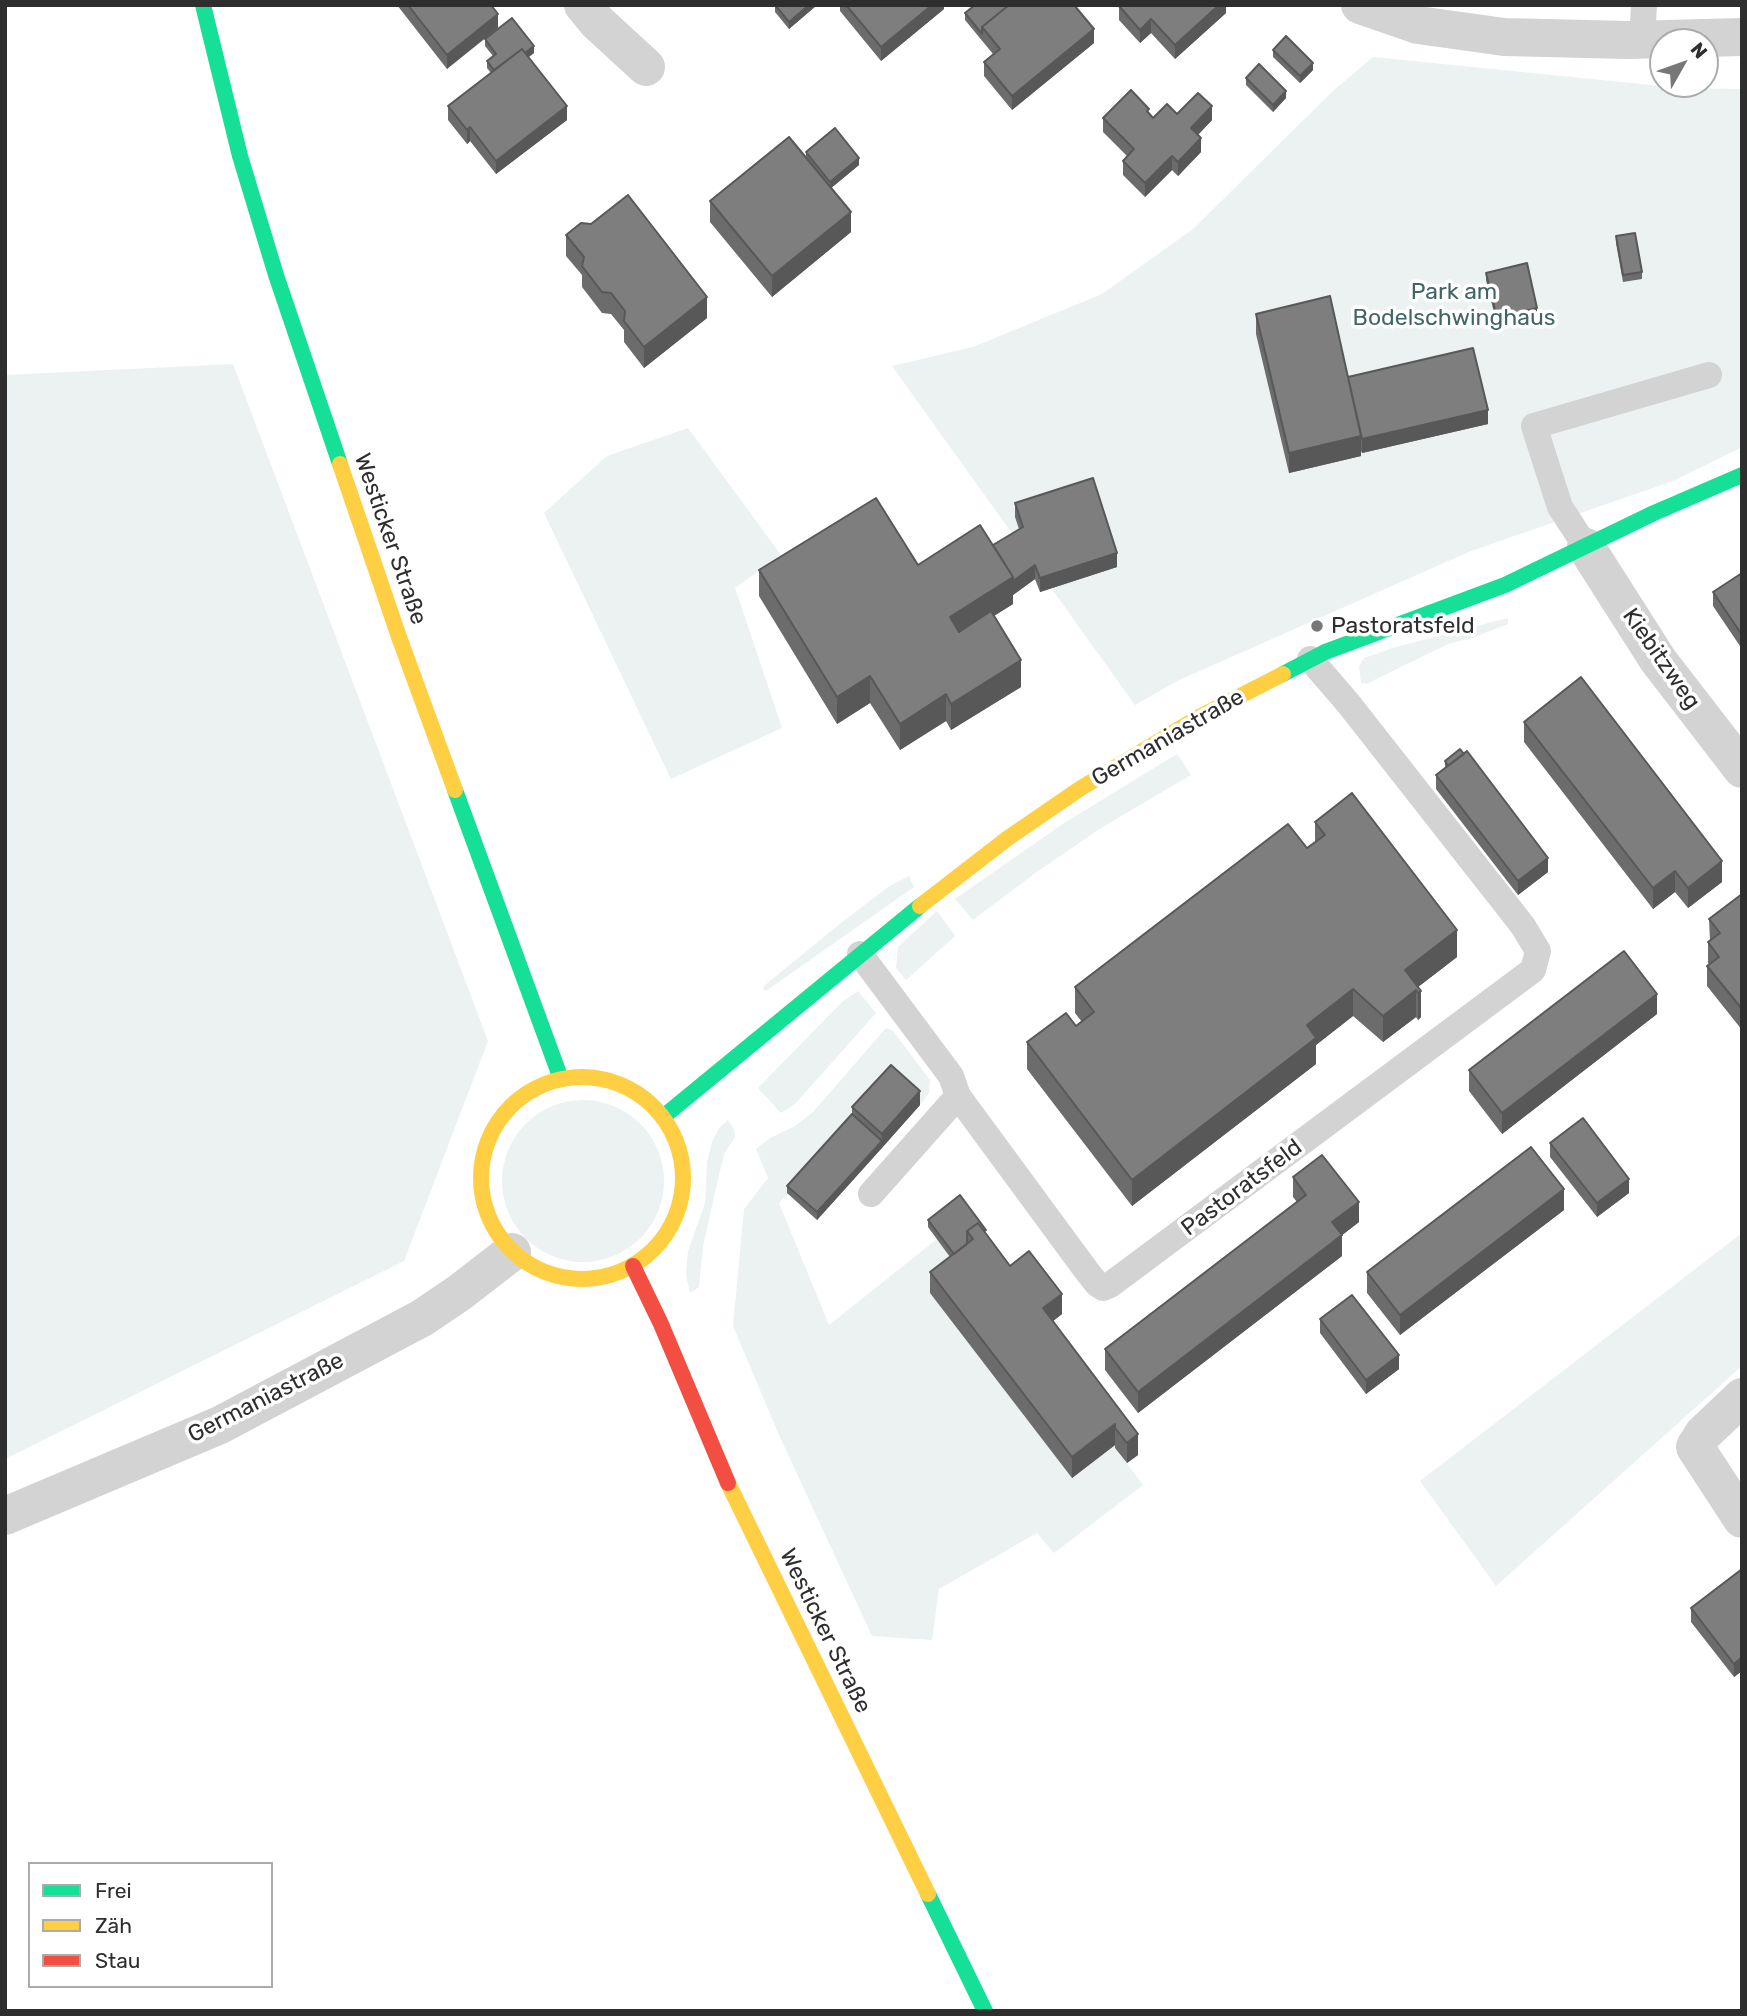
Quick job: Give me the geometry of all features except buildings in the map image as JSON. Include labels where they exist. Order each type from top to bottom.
[{"type":"street","name":"Westicker Straße","points":[[203,5],[240,156],[276,275],[398,637],[561,1079]]},
{"type":"street","points":[[583,5],[597,22],[646,66]]},
{"type":"street","points":[[1360,5],[1418,25],[1504,37],[1643,22],[1742,37]]},
{"type":"street","name":"Germaniastraße","points":[[663,1117],[935,893],[1052,806],[1199,717],[1310,659],[1505,585],[1654,513],[1742,475]]},
{"type":"street","name":"Kiebitzweg","points":[[1586,547],[1658,660],[1742,769]]},
{"type":"street","points":[[589,1077],[617,1083],[643,1097],[663,1117],[678,1148],[684,1181],[677,1215],[660,1244],[633,1266],[603,1278],[570,1279],[539,1271],[512,1252],[496,1231],[485,1207],[480,1181],[483,1155],[493,1128],[511,1105],[534,1088],[561,1079],[589,1077]]},
{"type":"street","name":"Germaniastraße","points":[[5,1517],[220,1425],[422,1318],[512,1252]]},
{"type":"street","name":"Westicker Straße","points":[[633,1266],[661,1324],[732,1492],[985,2011]]},
{"type":"street","points":[[1742,1397],[1703,1434],[1695,1447],[1742,1519]]},
{"type":"lane","points":[[1586,547],[1560,508],[1534,426],[1709,375]]},
{"type":"lane","name":"Pastoratsfeld","points":[[860,954],[951,1076],[958,1096],[1097,1284],[1103,1288],[1131,1270],[1533,970],[1538,951],[1523,926],[1348,703],[1310,659]]},
{"type":"lane","points":[[871,1194],[958,1096]]},
{"type":"green space","name":"Park am Bodelschwinghaus","points":[[1373,57],[1649,85],[1649,98],[1719,98],[1719,89],[1742,89],[1742,447],[1673,481],[1471,551],[1177,681],[1135,705],[892,366],[973,347],[1102,294],[1193,229],[1334,90]]},
{"type":"green space","points":[[233,364],[488,1041],[404,1261],[5,1459],[5,375]]},
{"type":"green space","points":[[688,428],[781,555],[735,588],[782,728],[671,779],[544,513],[607,456]]},
{"type":"green space","points":[[1508,618],[1508,624],[1448,644],[1366,684],[1361,683],[1359,666],[1364,658]]},
{"type":"green space","points":[[1177,754],[1191,775],[1101,828],[973,920],[955,899],[1064,823]]},
{"type":"green space","points":[[909,876],[914,887],[766,991],[763,989],[841,923],[888,887]]},
{"type":"green space","points":[[937,911],[955,936],[906,980],[896,968],[898,947]]},
{"type":"green space","points":[[858,991],[876,1013],[795,1104],[781,1113],[758,1088],[842,1002]]},
{"type":"green space","points":[[886,1028],[893,1031],[930,1080],[929,1093],[920,1105],[890,1080],[779,1203],[829,1325],[937,1239],[954,1261],[931,1293],[1072,1477],[1115,1445],[1143,1485],[1054,1553],[1037,1533],[939,1589],[932,1640],[872,1636],[779,1435],[733,1326],[744,1209],[768,1178],[756,1149],[813,1112]]},
{"type":"green space","points":[[583,1100],[614,1106],[640,1124],[658,1150],[664,1181],[658,1212],[640,1238],[614,1256],[583,1262],[552,1256],[526,1238],[508,1212],[502,1181],[508,1150],[526,1124],[552,1106]]},
{"type":"green space","points":[[728,1120],[734,1129],[735,1137],[724,1154],[703,1246],[699,1287],[690,1293],[686,1275],[688,1251],[705,1203],[707,1162],[719,1128]]},
{"type":"green space","points":[[1742,1233],[1742,1366],[1496,1586],[1420,1481]]},
{"type":"traffic: fast","points":[[203,5],[240,156],[276,275],[340,464]]},
{"type":"traffic: fast","points":[[1283,674],[1325,652],[1505,585],[1654,513],[1742,475]]},
{"type":"traffic: fast","points":[[455,790],[561,1079]]},
{"type":"traffic: fast","points":[[663,1117],[920,906]]},
{"type":"traffic: fast","points":[[928,1894],[985,2011]]},
{"type":"traffic: slow","points":[[340,464],[455,790]]},
{"type":"traffic: slow","points":[[920,906],[1008,838],[1081,788],[1199,717],[1283,674]]},
{"type":"traffic: slow","points":[[582,1077],[621,1085],[638,1094],[653,1107],[666,1122],[675,1139],[683,1178],[675,1217],[666,1234],[653,1249],[638,1262],[621,1271],[582,1279],[543,1271],[526,1262],[511,1249],[498,1234],[489,1217],[481,1178],[489,1139],[498,1122],[511,1107],[526,1094],[543,1085],[582,1077]]},
{"type":"traffic: slow","points":[[728,1483],[928,1894]]},
{"type":"traffic: jam","points":[[633,1266],[661,1324],[728,1483]]},
{"type":"place","name":"Pastoratsfeld","points":[[1317,626]]}]
